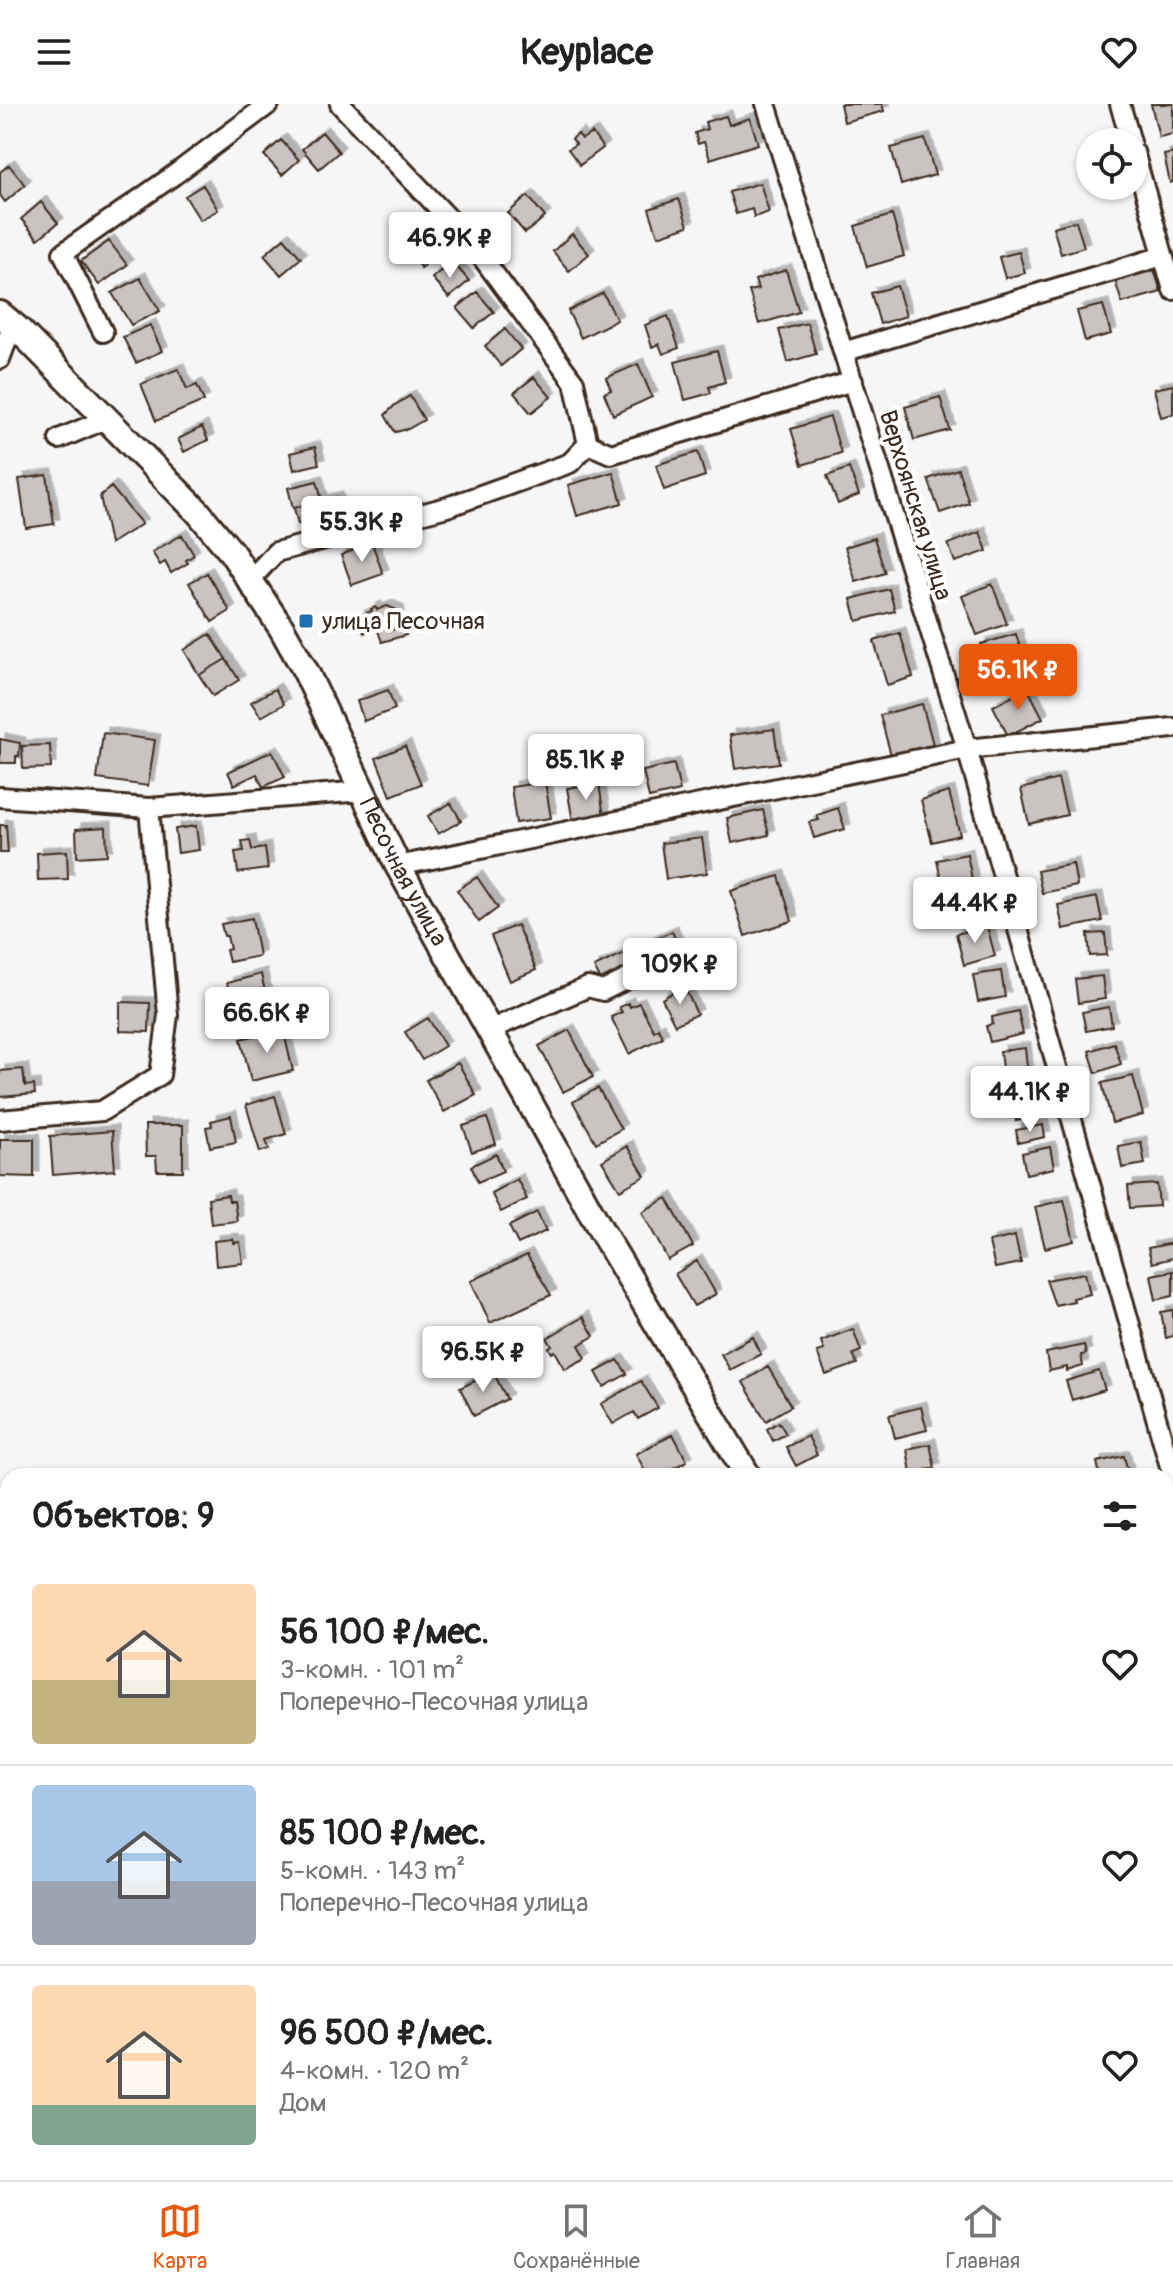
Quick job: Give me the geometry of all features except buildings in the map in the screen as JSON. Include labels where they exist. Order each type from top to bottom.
[{"type":"main road","name":"Песочная улица","points":[[6,319],[198,512],[250,580],[282,629],[306,672],[398,866],[602,1232],[743,1468]]},
{"type":"street","points":[[103,332],[63,253],[269,104]]},
{"type":"street","points":[[340,104],[470,241],[574,382],[588,444]]},
{"type":"street","name":"Верхоянская улица","points":[[766,104],[967,749],[1170,1468]]},
{"type":"street","points":[[1120,104],[1127,128]]},
{"type":"street","points":[[1148,195],[1166,250],[1173,290]]},
{"type":"street","points":[[843,352],[1166,250]]},
{"type":"street","points":[[0,359],[6,319]]},
{"type":"street","points":[[588,444],[611,454],[853,381]]},
{"type":"street","points":[[59,439],[106,419]]},
{"type":"street","points":[[250,580],[276,552],[447,507],[570,463],[588,444]]},
{"type":"street","points":[[398,866],[967,749],[1173,728]]},
{"type":"street","points":[[0,797],[149,808],[363,791]]},
{"type":"street","points":[[0,1120],[102,1111],[160,1075],[168,1015],[149,808]]},
{"type":"street","points":[[489,1030],[588,987],[603,991],[643,971]]},
{"type":"place","name":"улица Песочная","points":[[306,621]]}]
